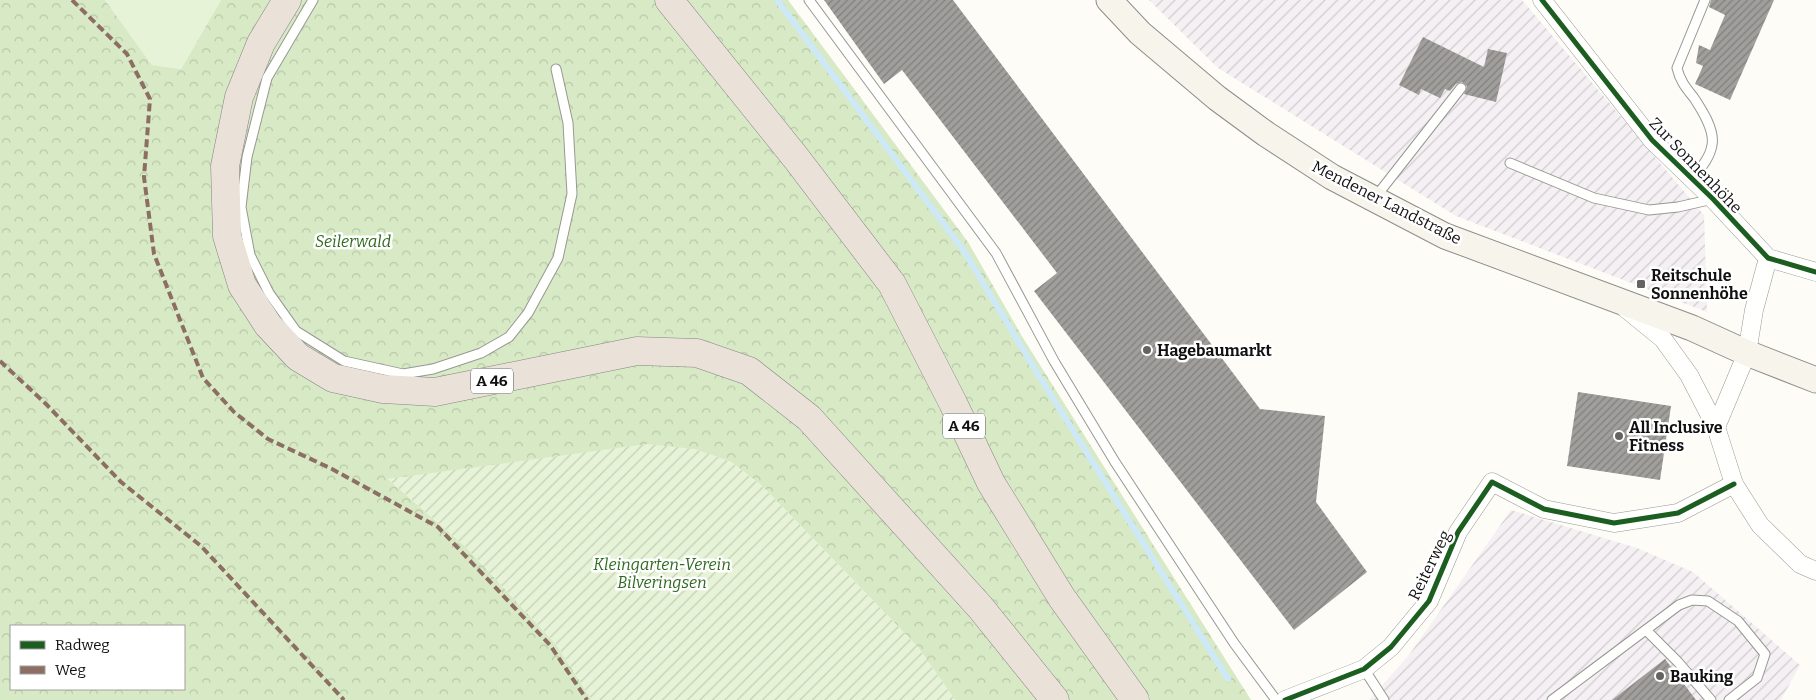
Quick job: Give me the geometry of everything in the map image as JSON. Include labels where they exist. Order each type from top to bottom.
[{"type":"highway","name":"A 46","points":[[287,0],[261,43],[239,98],[225,166],[227,236],[242,285],[268,325],[298,357],[333,378],[383,389],[435,392],[637,351],[697,353],[749,371],[809,418],[980,607],[1055,700]]},
{"type":"highway","name":"A 46","points":[[669,0],[796,158],[892,284],[953,403],[991,483],[1062,598],[1134,700]]},
{"type":"main road","name":"Mendener Landstraße","points":[[1109,0],[1140,33],[1224,103],[1266,134],[1323,171],[1374,199],[1445,236],[1692,328],[1747,353],[1816,380]]},
{"type":"street","name":"Zur Sonnenhöhe","points":[[1542,0],[1652,140],[1713,199],[1768,258]]},
{"type":"street","points":[[1716,427],[1747,353],[1754,310],[1768,258],[1816,272]]},
{"type":"street","points":[[1611,297],[1663,339],[1689,375],[1716,427],[1734,484],[1760,525],[1800,564],[1816,571]]},
{"type":"street","name":"Reiterweg","points":[[1285,700],[1364,669],[1391,647],[1428,600],[1458,532],[1492,482],[1544,509],[1614,523],[1678,513],[1734,484]]},
{"type":"lane","points":[[313,0],[267,78],[247,157],[241,207],[250,255],[269,293],[296,331],[344,361],[403,374],[433,369],[481,353],[509,337],[528,314],[558,258],[572,194],[568,123],[556,69]]},
{"type":"lane","points":[[810,0],[996,253],[1054,361],[1115,462],[1234,643],[1276,700]]},
{"type":"lane","points":[[1692,179],[1708,157],[1713,144],[1702,112],[1679,78],[1677,68],[1705,0]]},
{"type":"lane","points":[[1374,199],[1461,88]]},
{"type":"lane","points":[[1510,163],[1594,198],[1649,210],[1713,199]]},
{"type":"lane","points":[[1552,700],[1563,696],[1679,605],[1692,600],[1708,601],[1738,621],[1765,654],[1757,678],[1729,700]]},
{"type":"lane","points":[[1646,630],[1678,662],[1711,700]]},
{"type":"lane","points":[[1364,669],[1384,700]]},
{"type":"shaded area","points":[[1149,0],[1522,0],[1704,215],[1707,312],[1456,216],[1218,68]]},
{"type":"shaded area","points":[[1511,510],[1637,548],[1693,572],[1800,665],[1781,700],[1369,700],[1409,655]]},
{"type":"green space","name":"Seilerwald","points":[[0,0],[105,0],[152,65],[181,69],[221,0],[788,0],[968,242],[1023,338],[1251,700],[955,700],[917,646],[761,485],[731,462],[694,449],[388,479],[466,547],[556,644],[592,700],[0,700]]},
{"type":"green space","points":[[105,0],[221,0],[181,69],[152,65]]},
{"type":"green space","name":"Kleingarten-Verein Bilveringsen","points":[[647,444],[694,449],[731,462],[761,485],[917,646],[955,700],[592,700],[556,644],[466,547],[388,479]]},
{"type":"building","name":"Hagebaumarkt","points":[[824,0],[953,0],[1260,409],[1325,416],[1316,502],[1367,572],[1294,630],[1034,291],[1057,273],[902,70],[884,84]]},
{"type":"building","points":[[1711,0],[1774,0],[1730,100],[1695,84],[1703,66],[1696,63],[1699,45],[1710,50],[1725,15],[1709,7]]},
{"type":"building","points":[[1423,37],[1484,67],[1488,49],[1507,53],[1496,102],[1464,94],[1467,86],[1462,82],[1456,84],[1450,91],[1445,89],[1440,98],[1421,89],[1419,95],[1399,85]]},
{"type":"building","name":"All Inclusive Fitness","points":[[1578,392],[1671,406],[1660,480],[1567,466]]},
{"type":"building","name":"Bauking","points":[[1665,659],[1696,700],[1612,700]]},
{"type":"waterway","points":[[777,0],[964,251],[1039,376],[1228,679]]},
{"type":"marked path","points":[[72,0],[127,54],[150,99],[144,177],[154,254],[203,378],[234,412],[268,439],[332,469],[438,527],[550,645],[587,700]]},
{"type":"marked path","points":[[0,361],[46,404],[121,482],[201,546],[344,700]]},
{"type":"cycle path","points":[[1542,0],[1652,140],[1713,199],[1768,258],[1816,272]]},
{"type":"cycle path","points":[[1285,700],[1364,669],[1391,647],[1429,601],[1458,532],[1492,482],[1544,509],[1614,523],[1678,513],[1734,484]]},
{"type":"place","name":"Reitschule Sonnenhöhe","points":[[1641,284]]},
{"type":"place","name":"Hagebaumarkt","points":[[1147,350]]},
{"type":"place","name":"All Inclusive Fitness","points":[[1619,436]]},
{"type":"place","name":"Bauking","points":[[1660,676]]}]
